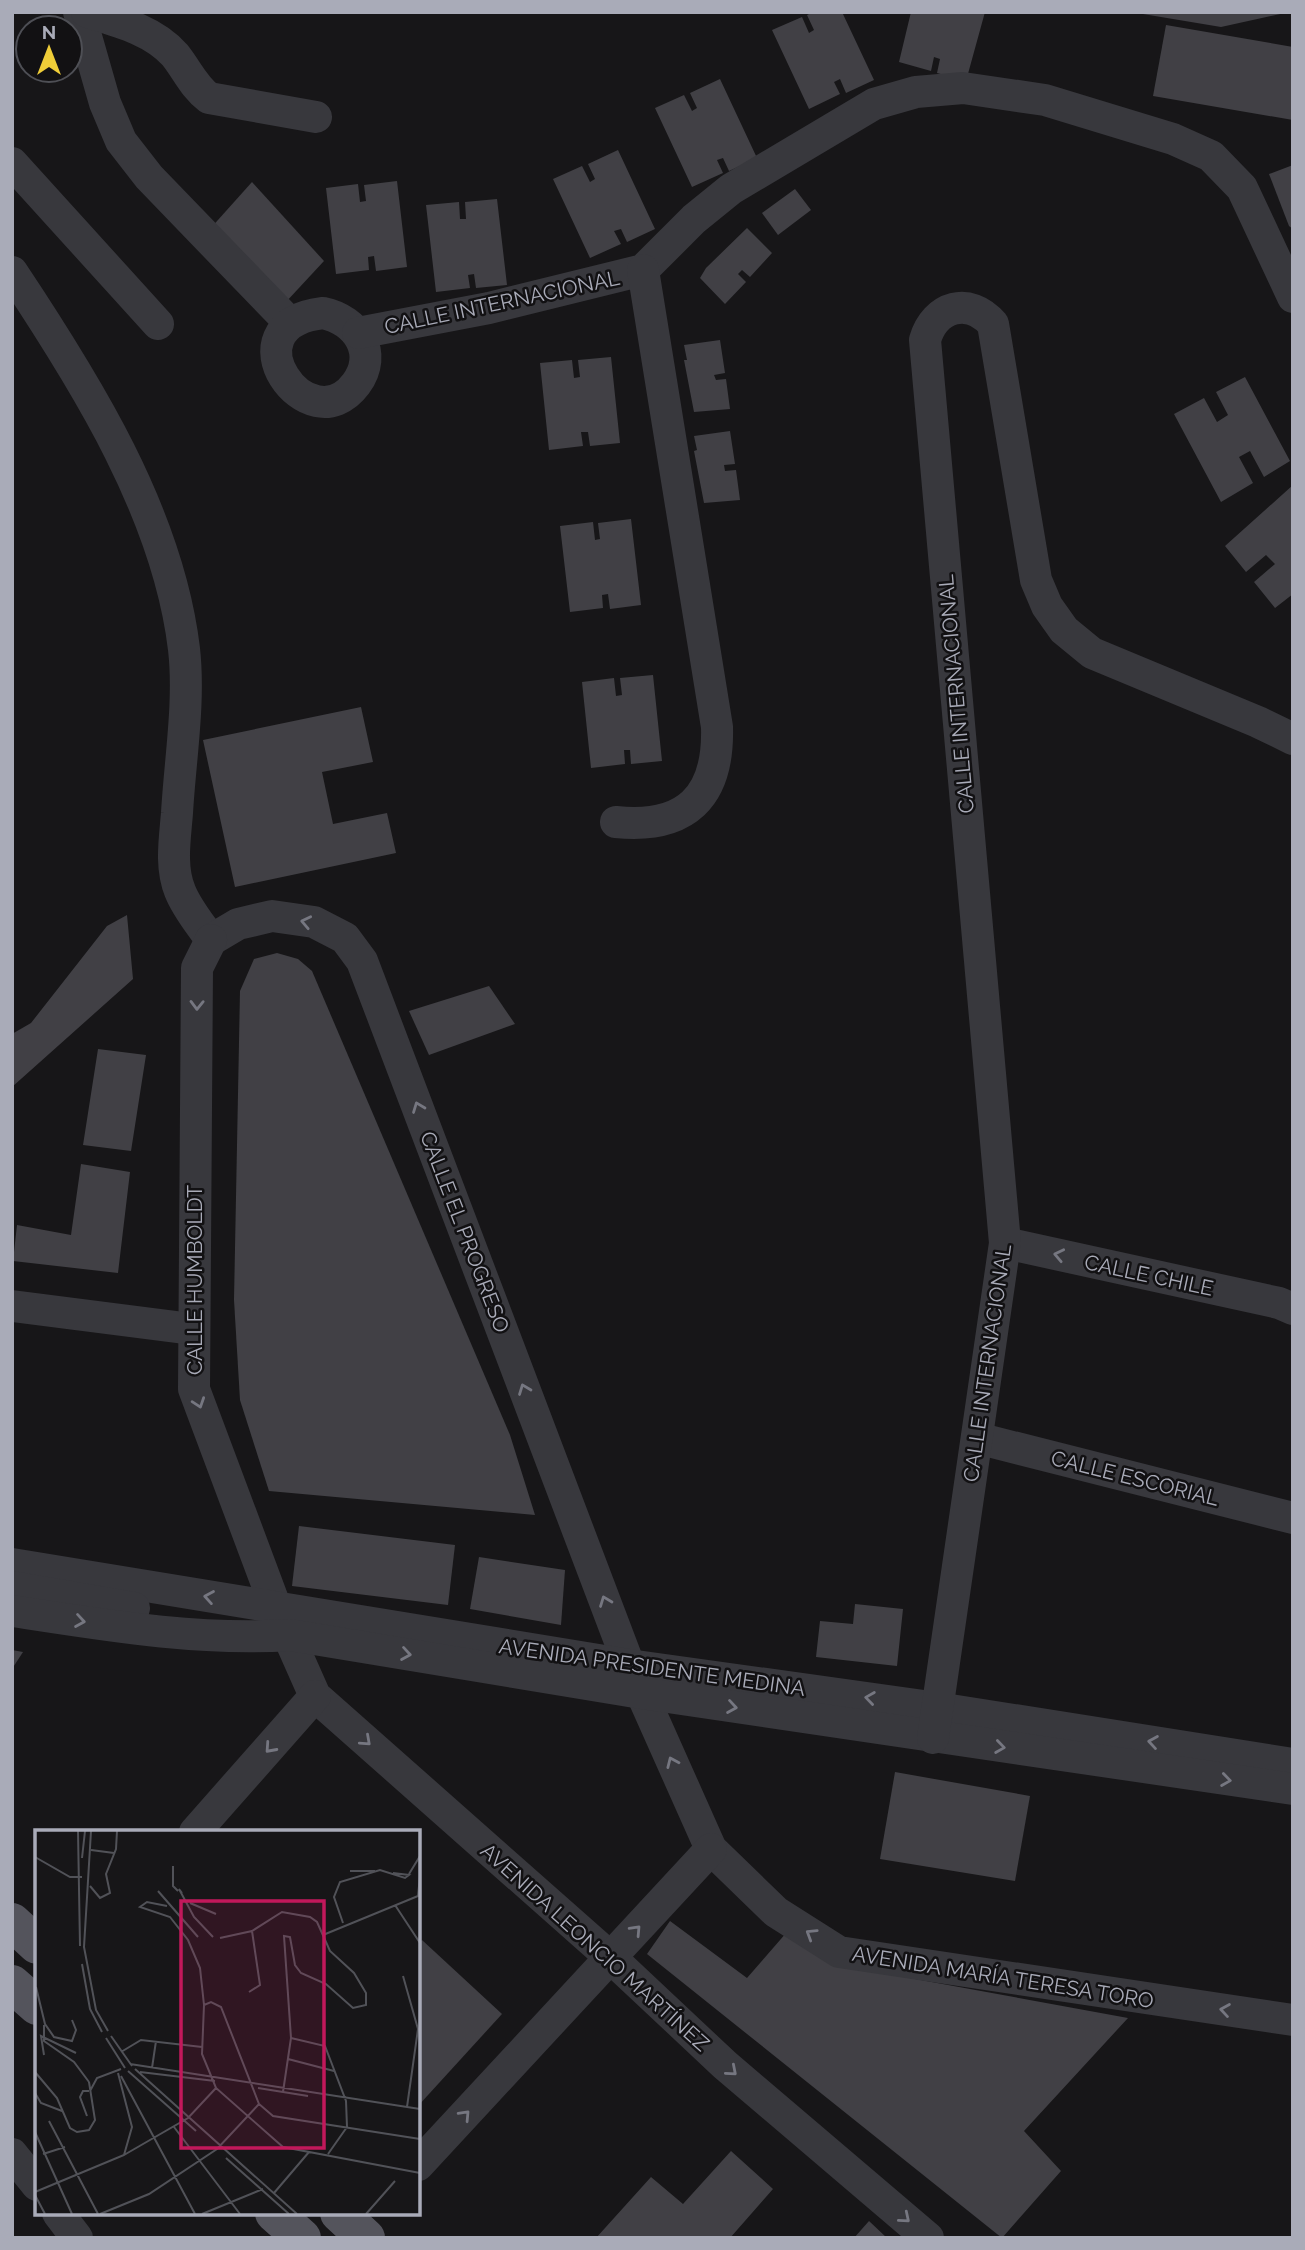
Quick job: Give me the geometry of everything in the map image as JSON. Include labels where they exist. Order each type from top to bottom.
[{"type":"main road","points":[[12,1922],[35,1943]]},
{"type":"main road","points":[[276,2215],[302,2238]]},
{"type":"street","points":[[79,12],[105,103],[121,141],[149,177],[289,322]]},
{"type":"street","points":[[87,12],[159,39],[174,55],[197,89],[209,98],[316,117]]},
{"type":"street","name":"CALLE INTERNACIONAL","points":[[358,333],[489,308],[643,270],[694,219],[731,189],[874,104],[916,92],[963,88],[1045,100],[1173,139],[1211,156],[1242,188],[1293,297]]},
{"type":"street","points":[[12,163],[158,324]]},
{"type":"street","points":[[616,822],[646,825],[669,819],[691,807],[706,789],[718,758],[717,727],[643,270]]},
{"type":"street","points":[[12,272],[66,353],[121,454],[149,521],[176,604],[184,651],[184,704],[174,859],[179,891],[211,940]]},
{"type":"street","name":"CALLE INTERNACIONAL","points":[[935,1723],[1005,1243],[925,340],[935,317],[960,306],[974,308],[993,324],[1036,580],[1047,606],[1064,630],[1092,653],[1293,739]]},
{"type":"street","name":"CALLE INTERNACIONAL","points":[[323,313],[349,323],[358,333],[365,347],[366,362],[357,383],[340,398],[309,400],[295,393],[279,369],[278,339],[289,322],[300,316],[323,313]]},
{"type":"street","name":"CALLE EL PROGRESO","points":[[211,940],[238,924],[272,916],[314,922],[324,927],[345,938],[362,961],[635,1679]]},
{"type":"street","name":"CALLE HUMBOLDT","points":[[211,940],[197,968],[192,1329],[194,1389],[283,1621]]},
{"type":"street","name":"CALLE CHILE","points":[[1005,1243],[1279,1303],[1293,1309]]},
{"type":"street","points":[[12,1306],[192,1329]]},
{"type":"street","name":"CALLE ESCORIAL","points":[[977,1437],[1293,1518]]},
{"type":"street","name":"AVENIDA PRESIDENTE MEDINA","points":[[12,1564],[283,1621],[635,1679],[935,1723],[1293,1764]]},
{"type":"street","points":[[12,1587],[283,1621]]},
{"type":"street","name":"AVENIDA PRESIDENTE MEDINA","points":[[12,1611],[131,1629],[239,1638],[283,1621],[396,1627],[635,1679]]},
{"type":"street","name":"AVENIDA LEONCIO MARTÍNEZ","points":[[283,1621],[315,1696],[610,1958],[725,2065],[928,2238]]},
{"type":"street","name":"AVENIDA MARÍA TERESA TORO","points":[[635,1679],[710,1849],[776,1912],[839,1952],[1293,2020]]},
{"type":"street","points":[[197,1830],[315,1696]]},
{"type":"street","name":"AVENIDA PRESIDENTE MEDINA","points":[[935,1723],[1293,1789]]},
{"type":"street","points":[[420,2163],[710,1849]]},
{"type":"street","points":[[12,2154],[35,2183]]},
{"type":"street","points":[[60,2215],[77,2238]]},
{"type":"building","points":[[813,12],[842,12],[874,80],[846,93],[840,79],[834,82],[840,94],[809,109],[772,30],[802,17],[809,33],[814,30],[807,15]]},
{"type":"building","points":[[911,12],[985,12],[966,81],[937,73],[940,59],[934,57],[931,71],[899,62]]},
{"type":"building","points":[[1131,12],[1285,12],[1285,13],[1221,27]]},
{"type":"building","points":[[1166,25],[1293,47],[1293,120],[1153,96]]},
{"type":"building","points":[[720,79],[757,158],[729,171],[723,158],[717,160],[723,173],[692,187],[655,108],[684,95],[692,111],[697,108],[690,93]]},
{"type":"building","points":[[618,150],[655,229],[627,242],[621,229],[614,231],[621,244],[590,258],[553,179],[582,166],[590,182],[595,179],[588,164]]},
{"type":"building","points":[[1293,165],[1293,229],[1289,226],[1269,174]]},
{"type":"building","points":[[397,181],[407,267],[376,271],[374,256],[368,257],[369,270],[336,274],[326,188],[358,184],[360,202],[366,201],[364,185]]},
{"type":"building","points":[[252,182],[324,261],[285,303],[209,230]]},
{"type":"building","points":[[795,189],[811,210],[778,235],[762,213]]},
{"type":"building","points":[[497,199],[507,285],[476,288],[474,274],[468,275],[470,288],[436,292],[426,205],[459,202],[460,219],[466,219],[465,202]]},
{"type":"building","points":[[747,228],[772,253],[750,277],[742,270],[738,274],[746,282],[725,304],[700,278],[706,268]]},
{"type":"building","points":[[720,340],[725,373],[714,375],[716,380],[726,379],[730,409],[694,412],[684,360],[687,360],[684,345]]},
{"type":"building","points":[[611,357],[620,443],[590,446],[588,432],[581,432],[583,446],[549,450],[540,363],[572,360],[574,378],[580,377],[578,360]]},
{"type":"building","points":[[1245,377],[1290,461],[1264,477],[1250,451],[1239,457],[1253,483],[1221,502],[1174,414],[1204,398],[1217,422],[1228,415],[1216,392]]},
{"type":"building","points":[[730,431],[735,464],[724,465],[725,471],[736,470],[740,500],[704,503],[694,451],[697,450],[694,436]]},
{"type":"building","points":[[1293,485],[1293,594],[1275,608],[1254,582],[1275,564],[1266,555],[1246,572],[1225,546]]},
{"type":"building","points":[[631,519],[641,605],[610,609],[608,594],[602,595],[603,608],[570,612],[560,526],[593,522],[595,540],[600,539],[598,523]]},
{"type":"building","points":[[653,675],[662,761],[631,764],[630,750],[624,750],[625,764],[591,768],[582,682],[614,678],[616,696],[622,695],[620,678]]},
{"type":"building","points":[[361,707],[373,762],[322,772],[333,824],[387,813],[396,853],[235,887],[203,740]]},
{"type":"building","points":[[127,915],[133,979],[12,1087],[12,1034],[31,1023],[107,926]]},
{"type":"building","points":[[277,953],[298,959],[312,971],[510,1435],[535,1515],[269,1491],[240,1400],[234,1300],[240,991],[254,959]]},
{"type":"building","points":[[489,986],[515,1024],[429,1055],[409,1011]]},
{"type":"building","points":[[98,1049],[146,1055],[131,1151],[83,1145]]},
{"type":"building","points":[[81,1164],[130,1172],[118,1273],[13,1261],[17,1225],[71,1235]]},
{"type":"building","points":[[299,1526],[455,1545],[448,1605],[292,1586]]},
{"type":"building","points":[[479,1557],[565,1570],[561,1625],[470,1609]]},
{"type":"building","points":[[855,1604],[903,1609],[897,1666],[816,1657],[820,1621],[853,1624]]},
{"type":"building","points":[[12,1650],[23,1652],[12,1669]]},
{"type":"building","points":[[895,1772],[1030,1796],[1015,1881],[880,1859]]},
{"type":"building","points":[[670,1921],[747,1978],[787,1932],[833,1964],[1128,2018],[1024,2131],[1061,2171],[1002,2238],[647,1954]]},
{"type":"building","points":[[422,1940],[502,2014],[420,2104]]},
{"type":"building","points":[[731,2151],[773,2189],[730,2238],[596,2238],[651,2177],[683,2204]]},
{"type":"building","points":[[869,2221],[887,2238],[854,2238]]}]
